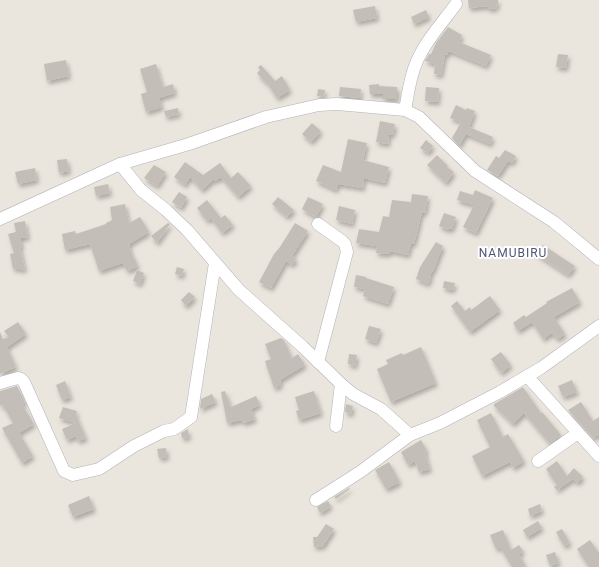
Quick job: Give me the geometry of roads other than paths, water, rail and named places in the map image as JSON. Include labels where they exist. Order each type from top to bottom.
[{"type":"street","points":[[405,110],[416,62],[423,49],[456,4]]},
{"type":"street","points":[[0,219],[120,164],[189,144],[266,118],[318,105],[337,104],[405,110],[419,118],[475,171],[554,222],[599,259]]},
{"type":"street","points":[[120,164],[141,190],[166,210],[187,230],[239,290],[341,384],[353,394],[381,409],[410,435]]},
{"type":"street","points":[[318,224],[342,241],[347,252],[318,362]]},
{"type":"street","points":[[0,383],[14,379],[21,379],[64,471],[73,475],[99,469],[134,446],[164,431],[174,429],[191,417],[215,263]]},
{"type":"street","points":[[316,500],[360,472],[410,435],[434,425],[500,392],[541,368],[599,326]]},
{"type":"street","points":[[527,376],[599,456]]},
{"type":"street","points":[[336,426],[341,384]]},
{"type":"street","points":[[538,461],[578,433]]},
{"type":"district","name":"NAMUBIRU","points":[[513,253]]}]
